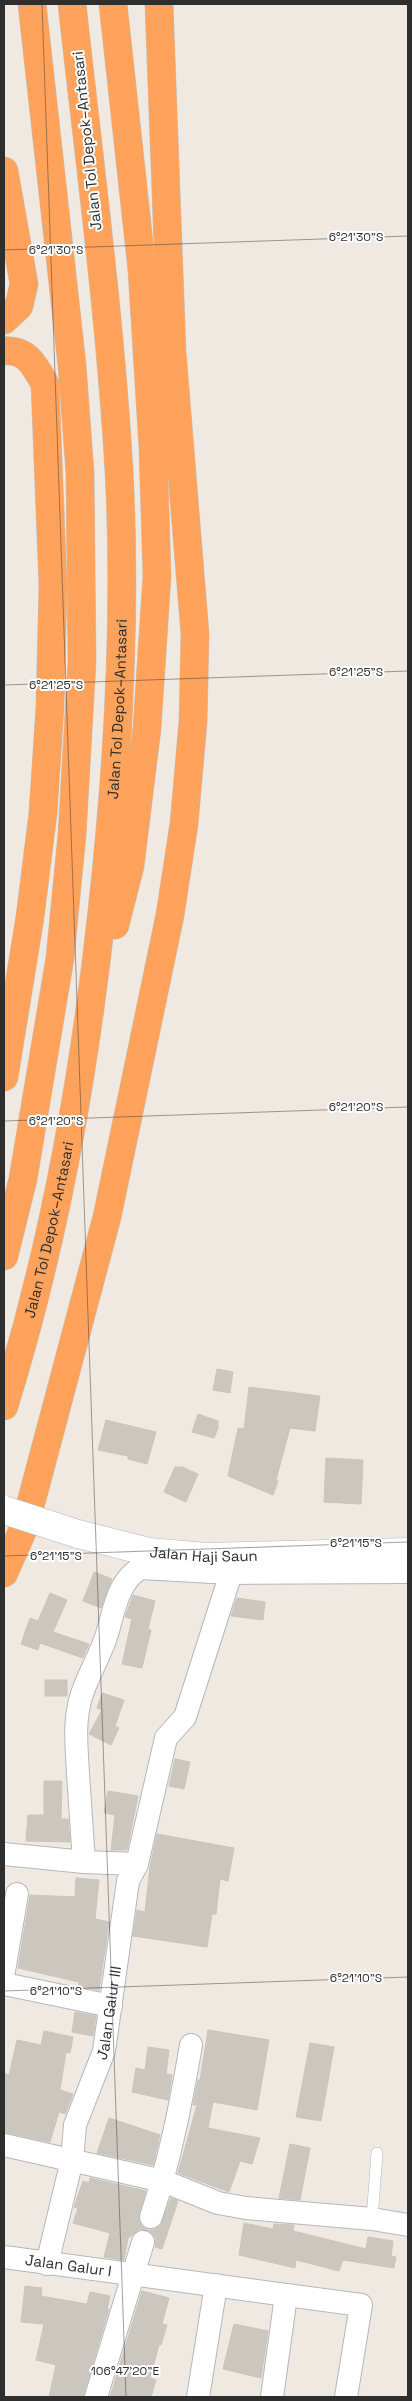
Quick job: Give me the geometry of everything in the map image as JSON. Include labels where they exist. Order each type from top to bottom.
[{"type":"highway","points":[[25,4],[41,85]]},
{"type":"highway","points":[[4,1256],[23,1179],[60,958],[72,835],[82,662],[80,473],[72,365],[65,281],[32,4]]},
{"type":"highway","name":"Jalan Tol Depok–Antasari","points":[[4,1406],[15,1371],[59,1194],[91,1018],[112,828],[121,656],[119,473],[111,375],[72,4]]},
{"type":"highway","points":[[91,1018],[130,866],[147,728],[157,576],[153,448],[142,270],[113,4]]},
{"type":"highway","points":[[4,1573],[25,1524],[107,1217],[170,916],[184,824],[193,722],[195,634],[172,352],[159,4]]},
{"type":"highway","points":[[4,171],[24,284],[19,306],[4,320]]},
{"type":"highway","points":[[4,351],[11,350],[31,359],[45,384],[53,585],[50,707],[43,813],[30,917],[4,1077]]},
{"type":"street","name":"Jalan Haji Saun","points":[[4,1510],[78,1534],[149,1552],[206,1557],[408,1552]]},
{"type":"street","points":[[84,1862],[76,1740],[78,1710],[81,1696],[105,1640],[126,1580],[133,1572],[142,1568],[231,1573],[408,1572]]},
{"type":"street","name":"Jalan Galur III","points":[[47,2264],[72,2160],[75,2125],[103,2057],[128,1881],[137,1864],[166,1738],[185,1717],[231,1573]]},
{"type":"street","points":[[4,1854],[84,1862],[137,1864]]},
{"type":"street","points":[[4,1971],[17,1894]]},
{"type":"street","points":[[4,1984],[111,2006]]},
{"type":"street","points":[[151,2217],[163,2181],[180,2109],[191,2045]]},
{"type":"street","points":[[4,2145],[163,2181],[218,2203],[253,2209],[372,2219],[408,2225]]},
{"type":"street","points":[[96,2397],[143,2242]]},
{"type":"street","name":"Jalan Galur I","points":[[4,2257],[361,2306],[346,2397]]},
{"type":"street","points":[[198,2397],[216,2285]]},
{"type":"street","points":[[272,2397],[286,2296]]},
{"type":"lane","points":[[372,2219],[377,2153]]},
{"type":"building","points":[[217,1369],[233,1372],[230,1393],[213,1390]]},
{"type":"building","points":[[249,1387],[320,1396],[315,1431],[290,1428],[273,1495],[228,1476],[238,1428],[244,1429]]},
{"type":"building","points":[[198,1414],[218,1421],[218,1428],[214,1438],[192,1432]]},
{"type":"building","points":[[106,1420],[156,1432],[147,1464],[128,1459],[128,1456],[98,1450]]},
{"type":"building","points":[[326,1458],[363,1460],[361,1504],[324,1502]]},
{"type":"building","points":[[175,1467],[182,1467],[198,1474],[186,1502],[164,1492]]},
{"type":"building","points":[[94,1572],[112,1579],[101,1608],[83,1601]]},
{"type":"building","points":[[50,1593],[67,1600],[53,1632],[89,1644],[83,1658],[40,1643],[38,1650],[21,1644],[30,1618],[38,1621]]},
{"type":"building","points":[[133,1595],[155,1601],[148,1629],[151,1630],[142,1668],[122,1664],[132,1619],[125,1617]]},
{"type":"building","points":[[237,1598],[265,1602],[263,1620],[231,1616]]},
{"type":"building","points":[[45,1680],[67,1680],[67,1696],[45,1696]]},
{"type":"building","points":[[102,1693],[124,1700],[115,1726],[119,1728],[111,1745],[89,1734],[102,1710],[97,1708]]},
{"type":"building","points":[[175,1759],[190,1762],[184,1789],[169,1786]]},
{"type":"building","points":[[44,1781],[62,1781],[61,1819],[68,1819],[70,1842],[26,1841],[28,1815],[44,1815]]},
{"type":"building","points":[[108,1791],[138,1796],[127,1850],[111,1850],[115,1815],[104,1813]]},
{"type":"building","points":[[157,1834],[234,1848],[228,1881],[220,1879],[216,1914],[212,1914],[207,1947],[133,1936],[137,1910],[145,1912],[150,1867]]},
{"type":"building","points":[[76,1878],[99,1880],[95,1919],[109,1922],[99,1990],[78,1986],[79,1982],[18,1968],[30,1895],[75,1897]]},
{"type":"building","points":[[75,2012],[96,2016],[93,2036],[72,2032]]},
{"type":"building","points":[[208,2030],[269,2040],[257,2110],[213,2102],[208,2128],[260,2138],[252,2164],[240,2161],[229,2192],[178,2173],[197,2105],[193,2105],[198,2080],[200,2080]]},
{"type":"building","points":[[44,2031],[73,2037],[70,2053],[66,2052],[60,2090],[73,2094],[65,2114],[59,2112],[50,2142],[4,2132],[4,2073],[9,2075],[17,2040],[41,2045]]},
{"type":"building","points":[[310,2043],[334,2047],[321,2121],[296,2117]]},
{"type":"building","points":[[148,2047],[169,2050],[166,2074],[172,2075],[168,2100],[132,2092],[136,2068],[145,2070]]},
{"type":"building","points":[[109,2118],[160,2135],[153,2165],[97,2153]]},
{"type":"building","points":[[290,2144],[310,2148],[300,2200],[279,2198]]},
{"type":"building","points":[[90,2178],[146,2191],[138,2219],[142,2226],[148,2230],[154,2230],[160,2226],[171,2198],[178,2201],[162,2249],[155,2247],[156,2239],[152,2233],[140,2229],[128,2238],[124,2260],[104,2257],[110,2233],[73,2223],[78,2208],[74,2207],[83,2181],[89,2183]]},
{"type":"building","points":[[244,2223],[273,2229],[274,2224],[294,2225],[293,2231],[366,2249],[368,2237],[393,2241],[391,2256],[396,2257],[394,2268],[343,2260],[339,2271],[296,2260],[295,2268],[239,2255]]},
{"type":"building","points":[[25,2286],[42,2288],[41,2296],[87,2304],[90,2292],[110,2296],[107,2309],[109,2309],[83,2397],[49,2397],[56,2365],[36,2360],[44,2324],[21,2322]]},
{"type":"building","points":[[142,2291],[169,2298],[162,2324],[167,2325],[161,2345],[159,2345],[150,2378],[156,2380],[151,2397],[110,2397]]},
{"type":"building","points":[[234,2324],[268,2331],[261,2378],[223,2369]]}]
